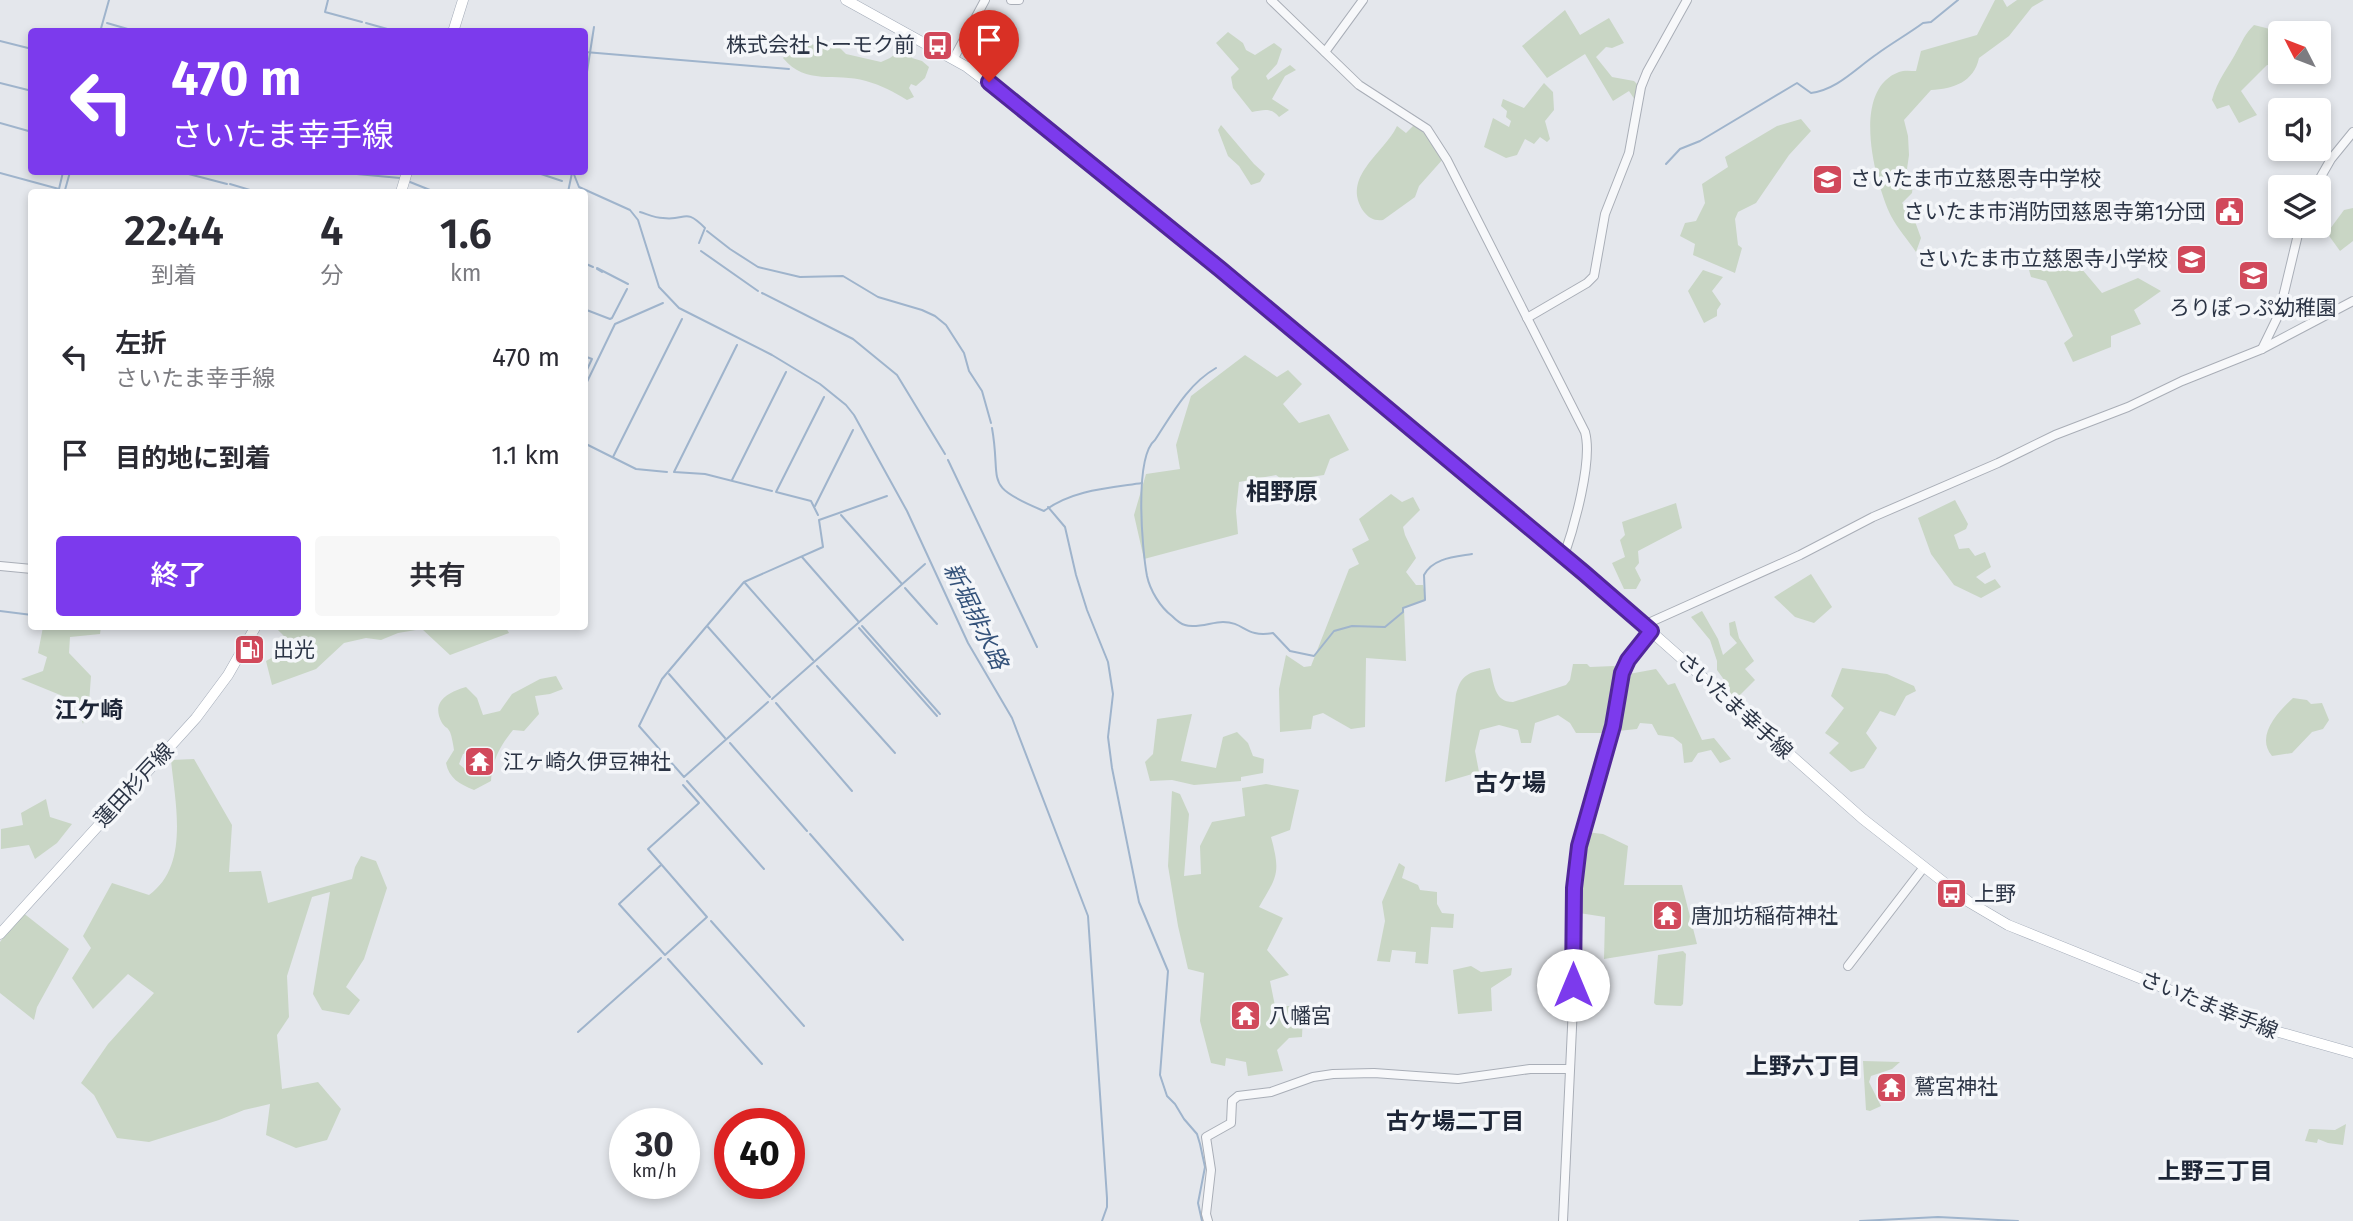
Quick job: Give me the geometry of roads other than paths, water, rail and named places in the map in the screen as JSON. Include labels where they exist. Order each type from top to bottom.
[{"type":"main road","points":[[454,28],[463,0]]},
{"type":"main road","name":"さいたま幸手線","points":[[846,0],[954,58],[999,89],[1564,556],[1863,819],[1969,902],[2008,925],[2266,1029],[2353,1053]]},
{"type":"main road","name":"蓮田杉戸線","points":[[0,934],[196,718],[223,682],[254,630]]},
{"type":"street","points":[[954,58],[985,0]]},
{"type":"street","points":[[1011,0],[1018,0]]},
{"type":"street","points":[[1271,0],[1359,85],[1431,134],[1447,160],[1583,425],[1587,440],[1582,484],[1564,556]]},
{"type":"street","points":[[1325,52],[1363,0]]},
{"type":"street","points":[[1527,318],[1587,284],[1594,276],[1605,214],[1629,153],[1641,87],[1687,0]]},
{"type":"street","points":[[2322,175],[2353,132]]},
{"type":"street","points":[[2262,349],[2279,314],[2297,238]]},
{"type":"street","points":[[1563,1221],[1573,1006],[1574,888],[1579,846],[1613,726],[1622,673],[1648,628],[1874,517],[2055,435],[2128,407],[2182,381],[2262,349],[2353,301]]},
{"type":"street","points":[[0,566],[28,569]]},
{"type":"street","points":[[1848,966],[1924,867]]},
{"type":"street","points":[[1208,1221],[1206,1214],[1211,1170],[1206,1137],[1231,1124],[1232,1101],[1238,1096],[1271,1092],[1313,1077],[1333,1074],[1374,1073],[1458,1079],[1530,1069],[1569,1069]]},
{"type":"waterway","points":[[101,28],[109,0]]},
{"type":"waterway","points":[[328,0],[325,12],[362,22]]},
{"type":"waterway","points":[[1666,164],[1680,149],[1700,141],[1797,83],[1811,93],[1838,83],[1923,23],[1931,22],[1958,0]]},
{"type":"waterway","points":[[107,23],[124,28]]},
{"type":"waterway","points":[[366,23],[384,28]]},
{"type":"waterway","name":"新堀排水路","points":[[588,65],[594,27]]},
{"type":"waterway","points":[[0,41],[28,48]]},
{"type":"waterway","points":[[588,52],[789,69]]},
{"type":"waterway","points":[[0,83],[28,90]]},
{"type":"waterway","points":[[0,123],[28,131]]},
{"type":"waterway","points":[[0,173],[59,189]]},
{"type":"waterway","points":[[59,189],[62,175]]},
{"type":"waterway","points":[[65,189],[69,175]]},
{"type":"waterway","points":[[192,175],[227,184]]},
{"type":"waterway","points":[[368,175],[400,178]]},
{"type":"waterway","points":[[544,175],[562,181]]},
{"type":"waterway","points":[[569,189],[572,175]]},
{"type":"waterway","name":"新堀排水路","points":[[574,175],[579,187],[583,189]]},
{"type":"waterway","points":[[410,182],[428,189]]},
{"type":"waterway","points":[[230,184],[247,189]]},
{"type":"waterway","name":"新堀排水路","points":[[588,191],[630,210],[638,220],[659,287],[679,308],[772,355],[820,384],[846,405],[907,511],[968,643],[1012,718],[1088,916],[1107,1198],[1102,1221]]},
{"type":"waterway","points":[[640,212],[660,218],[693,218],[705,228],[699,243]]},
{"type":"waterway","points":[[707,231],[758,267],[800,277],[843,276],[878,297],[935,316],[946,325],[964,353],[969,371],[982,391],[991,423]]},
{"type":"waterway","points":[[701,251],[758,291]]},
{"type":"waterway","points":[[588,265],[593,267]]},
{"type":"waterway","points":[[597,268],[628,284]]},
{"type":"waterway","points":[[597,269],[602,272]]},
{"type":"waterway","points":[[588,311],[612,318],[627,289]]},
{"type":"waterway","points":[[762,293],[853,339],[897,375],[945,454]]},
{"type":"waterway","points":[[588,380],[615,324],[663,303]]},
{"type":"waterway","points":[[613,457],[682,319]]},
{"type":"waterway","points":[[737,345],[674,472],[705,474],[772,491]]},
{"type":"waterway","points":[[588,358],[592,359],[588,368]]},
{"type":"waterway","points":[[1216,368],[1197,382],[1181,400],[1148,450],[1144,465],[1141,504],[1147,576],[1160,603],[1178,621],[1194,626],[1230,623],[1251,632],[1273,633],[1290,651],[1314,656],[1334,631],[1352,626],[1385,627],[1403,612],[1403,608],[1425,600],[1424,575],[1428,569],[1445,559],[1472,554]]},
{"type":"waterway","points":[[732,480],[786,372]]},
{"type":"waterway","points":[[818,515],[811,501],[776,492],[824,397]]},
{"type":"waterway","points":[[992,428],[996,472],[1002,488],[1044,511],[1078,494],[1142,483]]},
{"type":"waterway","points":[[815,506],[853,430]]},
{"type":"waterway","points":[[588,445],[636,469],[667,472]]},
{"type":"waterway","points":[[948,460],[1037,647]]},
{"type":"waterway","points":[[768,702],[684,777],[639,726],[662,679],[744,582],[823,547],[819,520],[887,496]]},
{"type":"waterway","points":[[1048,507],[1065,527],[1087,610],[1108,662],[1113,694],[1108,737],[1112,768],[1139,902],[1168,971],[1160,1075],[1167,1096],[1197,1134],[1200,1144],[1205,1167],[1198,1203],[1202,1221]]},
{"type":"waterway","points":[[841,515],[902,584]]},
{"type":"waterway","points":[[802,557],[858,621]]},
{"type":"waterway","points":[[772,699],[925,564]]},
{"type":"waterway","points":[[745,583],[813,660]]},
{"type":"waterway","points":[[905,588],[937,624]]},
{"type":"waterway","points":[[0,611],[28,614]]},
{"type":"waterway","points":[[862,626],[940,714]]},
{"type":"waterway","points":[[708,627],[770,697]]},
{"type":"waterway","points":[[859,628],[937,716]]},
{"type":"waterway","points":[[817,666],[895,753]]},
{"type":"waterway","points":[[669,674],[725,738]]},
{"type":"waterway","points":[[776,703],[852,791]]},
{"type":"waterway","points":[[730,743],[807,831]]},
{"type":"waterway","points":[[687,781],[764,869]]},
{"type":"waterway","points":[[661,865],[619,904],[665,955],[707,917],[648,849],[699,803],[683,785]]},
{"type":"waterway","points":[[810,834],[903,940]]},
{"type":"waterway","points":[[711,921],[804,1026]]},
{"type":"waterway","points":[[578,1032],[661,958]]},
{"type":"waterway","points":[[668,959],[762,1064]]},
{"type":"waterway","points":[[1860,1221],[1938,1217],[2018,1221]]},
{"type":"place","name":"株式会社トーモク前","points":[[938,45]]},
{"type":"place","name":"さいたま市立慈恩寺中学校","points":[[1827,179]]},
{"type":"place","name":"さいたま市消防団慈恩寺第1分団","points":[[2229,212]]},
{"type":"place","name":"さいたま市立慈恩寺小学校","points":[[2191,259]]},
{"type":"place","name":"ろりぽっぷ幼稚園","points":[[2253,276]]},
{"type":"place","name":"出光","points":[[250,650]]},
{"type":"place","name":"江ヶ崎久伊豆神社","points":[[480,762]]},
{"type":"place","name":"上野","points":[[1951,894]]},
{"type":"place","name":"唐加坊稲荷神社","points":[[1668,916]]},
{"type":"place","name":"八幡宮","points":[[1246,1016]]},
{"type":"place","name":"鷲宮神社","points":[[1891,1087]]},
{"type":"district","name":"相野原","points":[[1282,492]]},
{"type":"district","name":"江ケ崎","points":[[89,710]]},
{"type":"district","name":"古ケ場","points":[[1510,783]]},
{"type":"district","name":"上野六丁目","points":[[1803,1066]]},
{"type":"district","name":"古ケ場二丁目","points":[[1455,1121]]},
{"type":"district","name":"上野三丁目","points":[[2215,1171]]}]
